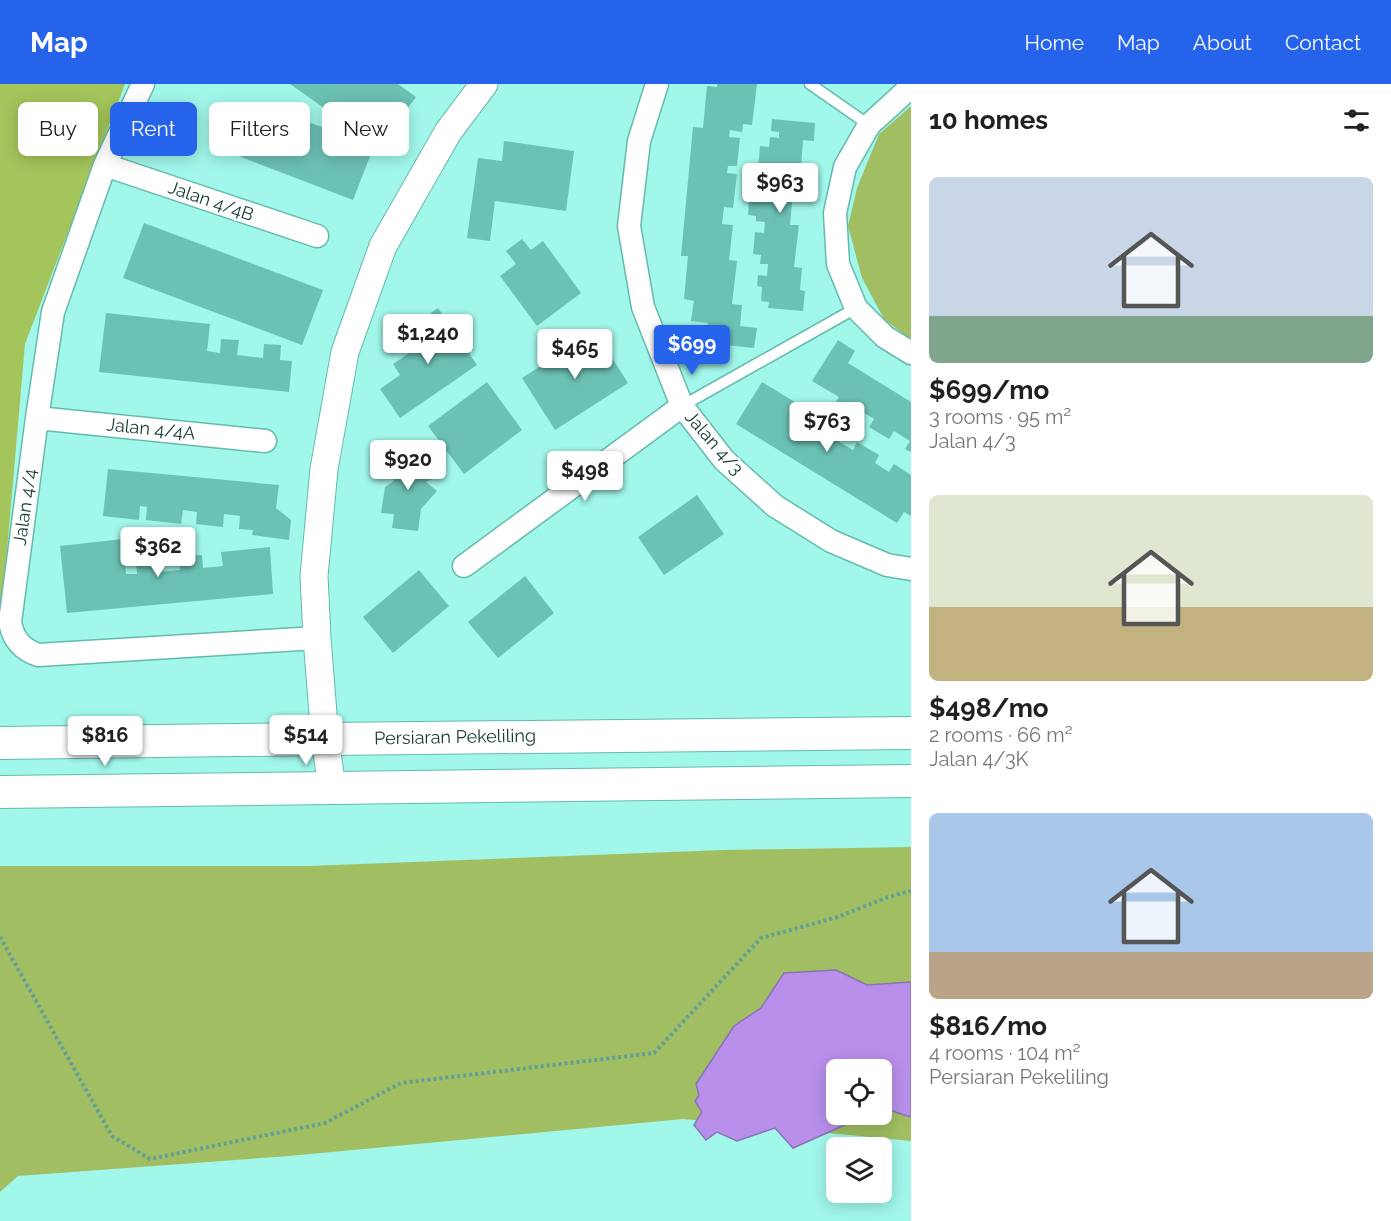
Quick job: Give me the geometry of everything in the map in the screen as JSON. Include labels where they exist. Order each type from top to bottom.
[{"type":"main road","name":"Persiaran Pekeliling","points":[[0,743],[911,733]]},
{"type":"main road","points":[[0,792],[911,782]]},
{"type":"street","name":"Jalan 4/4","points":[[143,84],[105,165],[53,312],[10,622],[12,634],[27,651],[38,655],[317,638]]},
{"type":"street","points":[[332,788],[317,638],[314,576],[323,481],[345,352],[383,246],[448,132],[484,84]]},
{"type":"street","name":"Jalan 4/3","points":[[657,84],[639,141],[629,226],[643,307],[682,406],[724,460],[775,506],[831,542],[887,565],[911,569]]},
{"type":"street","points":[[911,89],[868,125],[845,166],[835,213],[838,264],[856,308],[885,337],[911,353]]},
{"type":"street","name":"Jalan 4/4B","points":[[105,165],[316,236]]},
{"type":"street","points":[[464,566],[682,406]]},
{"type":"street","name":"Jalan 4/4A","points":[[37,418],[265,441]]},
{"type":"lane","points":[[810,84],[868,125]]},
{"type":"lane","points":[[682,406],[856,308]]},
{"type":"path","points":[[0,937],[112,1136],[150,1159],[325,1123],[401,1083],[654,1053],[761,938],[838,917],[888,897],[911,891]]},
{"type":"green space","points":[[0,84],[125,84],[118,102],[110,102],[110,123],[98,154],[98,102],[18,102],[18,156],[97,156],[25,344],[0,631]]},
{"type":"green space","points":[[911,106],[911,340],[884,319],[862,278],[848,226],[857,188],[879,134]]},
{"type":"green space","points":[[911,847],[911,1141],[892,1139],[892,1137],[870,1137],[683,1119],[289,1156],[18,1176],[0,1192],[0,866],[309,866],[723,850]]},
{"type":"shaded area","points":[[836,970],[867,985],[911,982],[911,1117],[892,1111],[892,1059],[826,1059],[826,1125],[845,1125],[793,1148],[775,1128],[737,1141],[717,1132],[706,1140],[694,1125],[702,1112],[695,1101],[699,1095],[696,1084],[734,1026],[761,1008],[784,973]]},
{"type":"building","points":[[290,84],[398,84],[416,97],[409,106],[409,102],[322,102],[322,107]]},
{"type":"building","points":[[717,84],[757,84],[752,125],[743,124],[742,132],[730,130],[729,137],[740,138],[737,166],[728,166],[727,173],[737,174],[733,208],[724,207],[722,224],[733,225],[729,260],[737,261],[732,304],[742,305],[740,326],[757,328],[754,348],[706,343],[708,323],[691,321],[694,301],[684,299],[688,256],[681,256],[693,127],[703,128],[707,86],[717,87]]},
{"type":"building","points":[[772,119],[815,123],[814,141],[803,140],[800,181],[794,180],[790,225],[799,225],[794,267],[802,268],[800,290],[805,291],[803,311],[768,308],[769,302],[761,301],[762,287],[757,286],[758,275],[767,276],[768,264],[760,264],[761,255],[753,254],[755,232],[764,233],[765,222],[756,221],[756,216],[748,215],[750,188],[760,189],[761,178],[765,178],[766,170],[758,169],[760,146],[769,147],[770,137],[779,138],[779,132],[771,131]]},
{"type":"building","points":[[310,123],[322,127],[322,156],[370,156],[353,200],[239,156],[310,156]]},
{"type":"building","points":[[504,141],[574,151],[566,211],[495,201],[490,241],[467,238],[478,158],[502,161]]},
{"type":"building","points":[[144,223],[323,290],[302,345],[123,278]]},
{"type":"building","points":[[522,239],[531,250],[543,241],[581,293],[537,326],[500,276],[516,264],[506,251]]},
{"type":"building","points":[[438,308],[477,365],[400,418],[380,389],[400,375],[393,364],[424,343],[412,326]]},
{"type":"building","points":[[106,313],[210,324],[207,351],[220,353],[221,339],[239,340],[237,355],[263,358],[264,344],[281,345],[280,360],[292,361],[289,392],[99,372]]},
{"type":"building","points":[[595,331],[628,383],[555,430],[522,378]]},
{"type":"building","points":[[838,340],[855,351],[848,363],[911,402],[911,452],[905,449],[910,441],[894,431],[889,439],[869,427],[874,419],[858,409],[853,417],[834,405],[839,397],[812,381]]},
{"type":"building","points":[[487,382],[522,430],[464,474],[428,426]]},
{"type":"building","points":[[762,382],[808,410],[803,418],[810,423],[817,427],[822,420],[844,433],[838,441],[853,450],[857,442],[879,455],[875,463],[889,472],[894,464],[911,475],[911,516],[904,512],[897,523],[736,424]]},
{"type":"building","points":[[419,446],[430,464],[425,467],[432,479],[426,482],[437,491],[421,509],[418,531],[392,528],[394,514],[381,513],[385,487],[394,481],[389,472],[399,465],[396,460]]},
{"type":"building","points":[[108,469],[279,485],[276,508],[291,520],[289,540],[252,535],[253,530],[239,529],[240,516],[224,514],[223,527],[196,524],[197,512],[183,510],[181,524],[146,520],[147,507],[140,506],[139,520],[103,516]]},
{"type":"building","points":[[697,495],[724,534],[664,575],[638,537]]},
{"type":"building","points":[[123,539],[126,574],[137,574],[136,560],[157,558],[158,572],[180,570],[179,557],[202,555],[203,568],[223,566],[221,552],[270,547],[273,594],[67,613],[60,546]]},
{"type":"building","points":[[419,570],[449,606],[393,653],[363,617]]},
{"type":"building","points":[[525,576],[554,613],[498,658],[468,622]]}]
